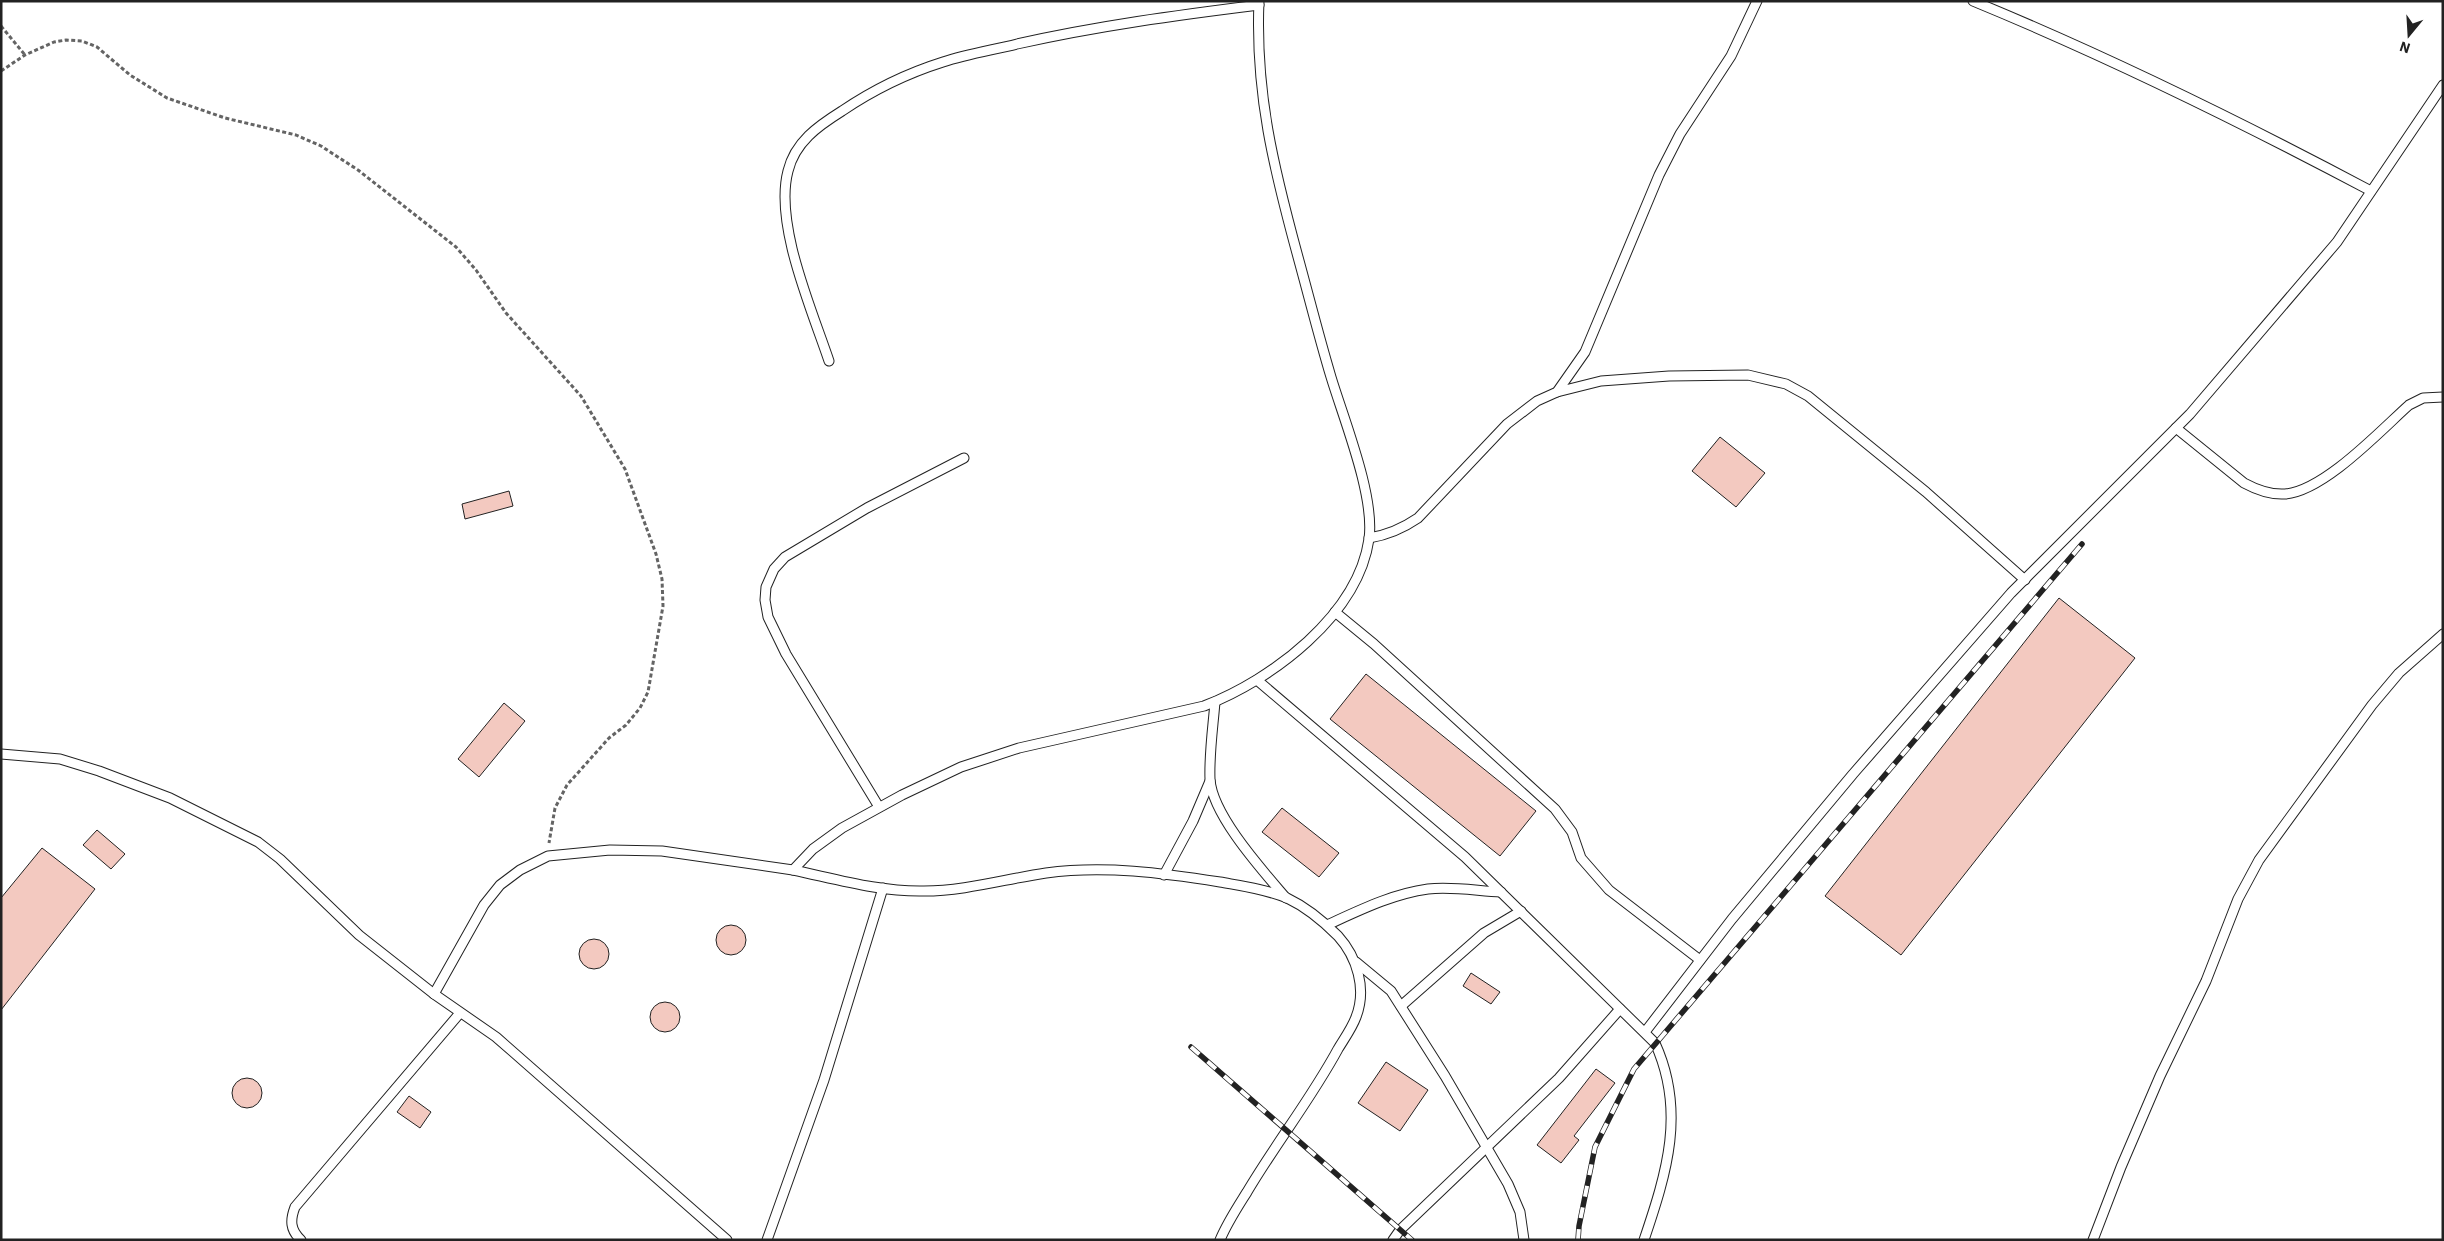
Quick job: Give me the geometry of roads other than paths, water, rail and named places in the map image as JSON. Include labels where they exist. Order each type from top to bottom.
[{"type":"lane","points":[[1557,392],[1585,352],[1659,175],[1680,134],[1731,56],[1757,1]]},
{"type":"lane","points":[[1972,1],[2062,38],[2176,90],[2371,191]]},
{"type":"lane","points":[[793,870],[814,849],[835,833],[879,807],[961,767],[1019,748],[1215,702],[1257,680],[1289,657],[1335,612],[1359,577],[1369,538],[1370,514],[1358,464],[1328,365],[1275,172],[1262,100],[1258,58],[1259,3],[1082,29],[945,61],[908,75],[858,100],[808,135],[796,151],[788,170],[785,186],[787,221],[795,259],[829,361]]},
{"type":"lane","points":[[1646,1032],[1732,919],[1847,782],[2024,580],[2176,428],[2337,242],[2443,86]]},
{"type":"lane","points":[[1369,538],[1386,536],[1404,528],[1418,518],[1507,424],[1537,401],[1557,392],[1602,381],[1669,376],[1748,375],[1786,384],[1808,396],[1926,492],[2024,580]]},
{"type":"lane","points":[[2176,428],[2244,483],[2256,490],[2273,494],[2286,494],[2302,490],[2336,470],[2409,405],[2423,398],[2443,397]]},
{"type":"lane","points":[[879,807],[786,654],[768,617],[765,600],[766,588],[774,569],[785,557],[867,508],[964,458]]},
{"type":"lane","points":[[1335,612],[1374,644],[1555,809],[1572,832],[1581,858],[1609,890],[1700,960]]},
{"type":"lane","points":[[2093,1240],[2121,1167],[2160,1076],[2206,981],[2238,899],[2259,860],[2372,705],[2399,673],[2443,634]]},
{"type":"lane","points":[[1257,680],[1465,856],[1620,1009],[1646,1032],[1655,1043],[1669,1083],[1673,1113],[1671,1144],[1644,1240]]},
{"type":"lane","points":[[1164,875],[1193,821],[1210,781],[1215,702]]},
{"type":"lane","points":[[1,754],[60,759],[99,771],[170,798],[258,842],[280,859],[359,935],[434,994],[496,1037],[727,1240]]},
{"type":"lane","points":[[1210,781],[1216,801],[1234,831],[1287,898]]},
{"type":"lane","points":[[434,994],[484,904],[520,870],[548,856],[610,850],[662,851],[793,870],[883,888],[923,891],[960,889],[1048,873],[1098,869],[1164,875],[1261,889],[1287,898],[1310,912],[1327,925],[1346,945],[1355,962],[1359,978],[1360,997],[1356,1017],[1326,1071],[1263,1164],[1220,1240]]},
{"type":"lane","points":[[767,1240],[824,1080],[883,888]]},
{"type":"lane","points":[[1327,925],[1362,908],[1399,895],[1430,888],[1501,892]]},
{"type":"lane","points":[[1401,1006],[1484,933],[1521,911]]},
{"type":"lane","points":[[1355,962],[1390,991],[1445,1076],[1508,1184],[1520,1212],[1524,1240]]},
{"type":"lane","points":[[1393,1240],[1400,1230],[1559,1078],[1620,1009]]},
{"type":"lane","points":[[301,1240],[291,1226],[291,1217],[295,1207],[460,1012]]},
{"type":"railway","points":[[1578,1240],[1579,1226],[1595,1147],[1634,1069],[2082,544]]},
{"type":"railway","points":[[1191,1047],[1412,1240]]}]
